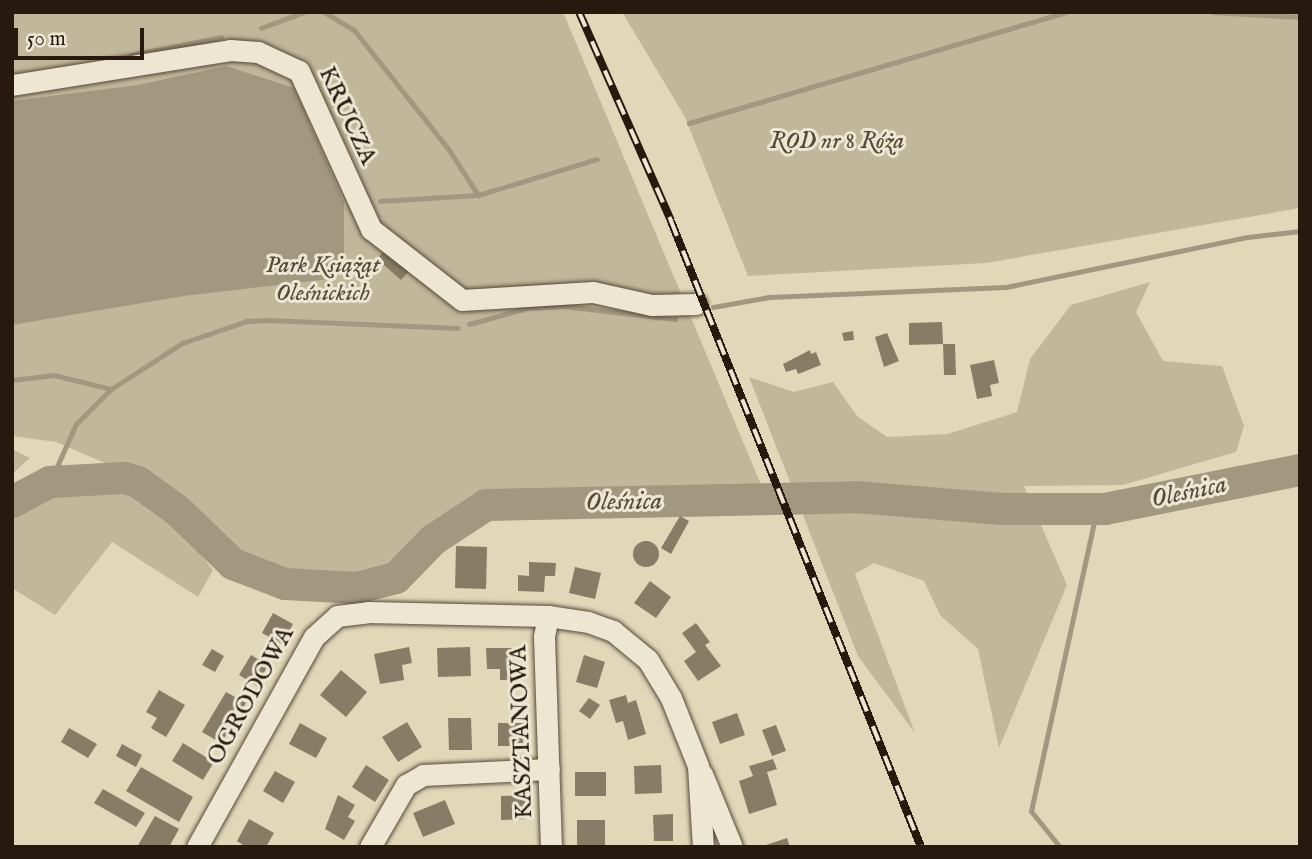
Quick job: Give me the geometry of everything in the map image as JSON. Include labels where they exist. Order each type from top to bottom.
[{"type":"street","name":"KRUCZA","points":[[12,85],[230,50],[279,60],[299,71],[310,88],[371,229],[462,300],[593,292],[652,305],[696,304]]},
{"type":"street","name":"OGRODOWA","points":[[197,847],[324,624],[352,612],[548,616],[588,622],[613,631],[648,660],[671,698],[732,847]]},
{"type":"street","name":"KASZTANOWA","points":[[548,616],[544,637],[551,847]]},
{"type":"street","points":[[698,766],[703,847]]},
{"type":"street","points":[[370,847],[406,785],[423,775],[549,769]]},
{"type":"green space","name":"Park Książąt Oleśnickich","points":[[12,12],[563,12],[762,487],[480,497],[385,572],[316,579],[263,570],[231,551],[140,478],[56,442],[12,436]]},
{"type":"green space","name":"ROD nr 8 Róża","points":[[622,12],[1300,12],[1300,208],[986,263],[748,276],[685,117]]},
{"type":"green space","points":[[1150,282],[1136,312],[1163,361],[1222,366],[1244,426],[1236,452],[1123,485],[1024,486],[1067,585],[999,748],[978,649],[940,615],[924,581],[874,563],[855,574],[915,733],[858,656],[749,377],[794,392],[833,382],[857,416],[887,437],[948,434],[1017,412],[1030,359],[1071,305]]},
{"type":"green space","points":[[12,449],[30,458],[12,474]]},
{"type":"green space","points":[[97,487],[132,492],[177,525],[213,570],[198,597],[112,542],[55,615],[12,588],[12,515],[67,489]]},
{"type":"shaded area","points":[[226,66],[294,88],[344,202],[344,262],[329,279],[184,296],[12,325],[12,101],[138,85]]},
{"type":"building","points":[[385,250],[409,271],[401,280],[377,259]]},
{"type":"building","points":[[942,322],[943,344],[909,345],[909,323]]},
{"type":"building","points":[[853,331],[854,340],[844,341],[842,333]]},
{"type":"building","points":[[887,333],[899,361],[884,367],[875,337]]},
{"type":"building","points":[[943,344],[955,344],[956,375],[944,375]]},
{"type":"building","points":[[810,350],[811,354],[816,352],[821,365],[798,374],[796,369],[786,372],[783,364]]},
{"type":"building","points":[[994,360],[999,383],[990,385],[992,396],[977,399],[970,365]]},
{"type":"building","points":[[680,516],[689,521],[671,554],[661,548]]},
{"type":"building","points":[[646,541],[655,545],[659,554],[655,563],[646,567],[637,563],[633,554],[637,545]]},
{"type":"building","points":[[456,546],[487,547],[486,589],[455,588]]},
{"type":"building","points":[[529,562],[556,563],[555,576],[545,576],[544,592],[518,591],[518,575],[529,576]]},
{"type":"building","points":[[575,567],[601,573],[595,599],[569,593]]},
{"type":"building","points":[[650,581],[671,597],[656,618],[634,603]]},
{"type":"building","points":[[273,613],[293,624],[282,644],[262,633]]},
{"type":"building","points":[[696,623],[710,642],[705,645],[721,666],[698,681],[684,661],[696,652],[682,633]]},
{"type":"building","points":[[409,647],[412,663],[402,665],[404,680],[380,684],[374,654]]},
{"type":"building","points":[[470,647],[471,676],[438,677],[437,648]]},
{"type":"building","points":[[486,648],[512,648],[513,680],[500,680],[500,669],[487,669]]},
{"type":"building","points":[[212,649],[224,656],[215,672],[202,665]]},
{"type":"building","points":[[251,655],[268,665],[257,686],[239,675]]},
{"type":"building","points":[[584,655],[605,662],[597,688],[576,682]]},
{"type":"building","points":[[341,670],[367,692],[346,717],[320,695]]},
{"type":"building","points":[[159,690],[185,705],[166,737],[151,728],[157,718],[146,712]]},
{"type":"building","points":[[226,692],[246,703],[221,743],[202,732]]},
{"type":"building","points":[[626,695],[628,703],[636,700],[646,734],[628,740],[623,721],[616,723],[609,700]]},
{"type":"building","points":[[589,698],[600,705],[590,719],[579,711]]},
{"type":"building","points":[[737,713],[745,735],[720,744],[712,722]]},
{"type":"building","points":[[448,718],[471,718],[472,750],[449,750]]},
{"type":"building","points":[[407,722],[422,747],[398,762],[382,737]]},
{"type":"building","points":[[300,723],[327,738],[316,758],[289,744]]},
{"type":"building","points":[[498,723],[523,723],[523,746],[498,746]]},
{"type":"building","points":[[776,725],[786,751],[772,756],[762,730]]},
{"type":"building","points":[[69,728],[97,744],[88,758],[61,742]]},
{"type":"building","points":[[183,743],[214,762],[203,780],[172,761]]},
{"type":"building","points":[[122,744],[142,755],[136,767],[116,756]]},
{"type":"building","points":[[773,759],[777,769],[767,772],[777,805],[749,814],[739,781],[753,776],[749,766]]},
{"type":"building","points":[[366,765],[389,780],[375,802],[352,787]]},
{"type":"building","points":[[661,765],[662,793],[635,794],[634,766]]},
{"type":"building","points":[[141,767],[193,797],[179,822],[126,791]]},
{"type":"building","points":[[275,771],[295,782],[283,803],[263,791]]},
{"type":"building","points":[[575,772],[606,772],[606,796],[575,796]]},
{"type":"building","points":[[103,789],[145,813],[136,827],[94,803]]},
{"type":"building","points":[[338,795],[355,805],[348,817],[355,821],[344,840],[325,829]]},
{"type":"building","points":[[525,795],[525,819],[501,820],[501,796]]},
{"type":"building","points":[[445,800],[455,824],[423,837],[413,813]]},
{"type":"building","points":[[673,814],[673,841],[654,841],[653,815]]},
{"type":"building","points":[[155,816],[179,829],[169,847],[137,847]]},
{"type":"building","points":[[249,819],[274,833],[266,847],[246,847],[237,841]]},
{"type":"building","points":[[577,820],[605,820],[605,847],[577,847]]},
{"type":"building","points":[[787,838],[790,847],[763,847],[763,846]]},
{"type":"waterway","points":[[261,28],[304,12]]},
{"type":"waterway","points":[[324,12],[354,30],[449,150],[478,195]]},
{"type":"waterway","points":[[689,123],[1066,12]]},
{"type":"waterway","points":[[1213,12],[1300,17]]},
{"type":"waterway","points":[[131,55],[221,37]]},
{"type":"waterway","points":[[380,201],[478,195],[597,159]]},
{"type":"waterway","points":[[713,307],[769,297],[1006,287],[1248,237],[1300,231]]},
{"type":"waterway","points":[[469,324],[527,308],[563,306],[675,319]]},
{"type":"waterway","points":[[50,482],[76,424],[111,389],[182,343],[247,321],[458,328]]},
{"type":"waterway","points":[[12,380],[54,375],[111,389]]},
{"type":"waterway","name":"Oleśnica","points":[[12,502],[50,482],[124,478],[138,482],[178,511],[233,564],[285,584],[357,588],[396,578],[433,540],[486,505],[856,497],[1003,509],[1105,509],[1300,470]]},
{"type":"waterway","points":[[1060,847],[1031,811],[1097,509]]},
{"type":"railway","points":[[579,12],[671,221],[921,847]]}]
